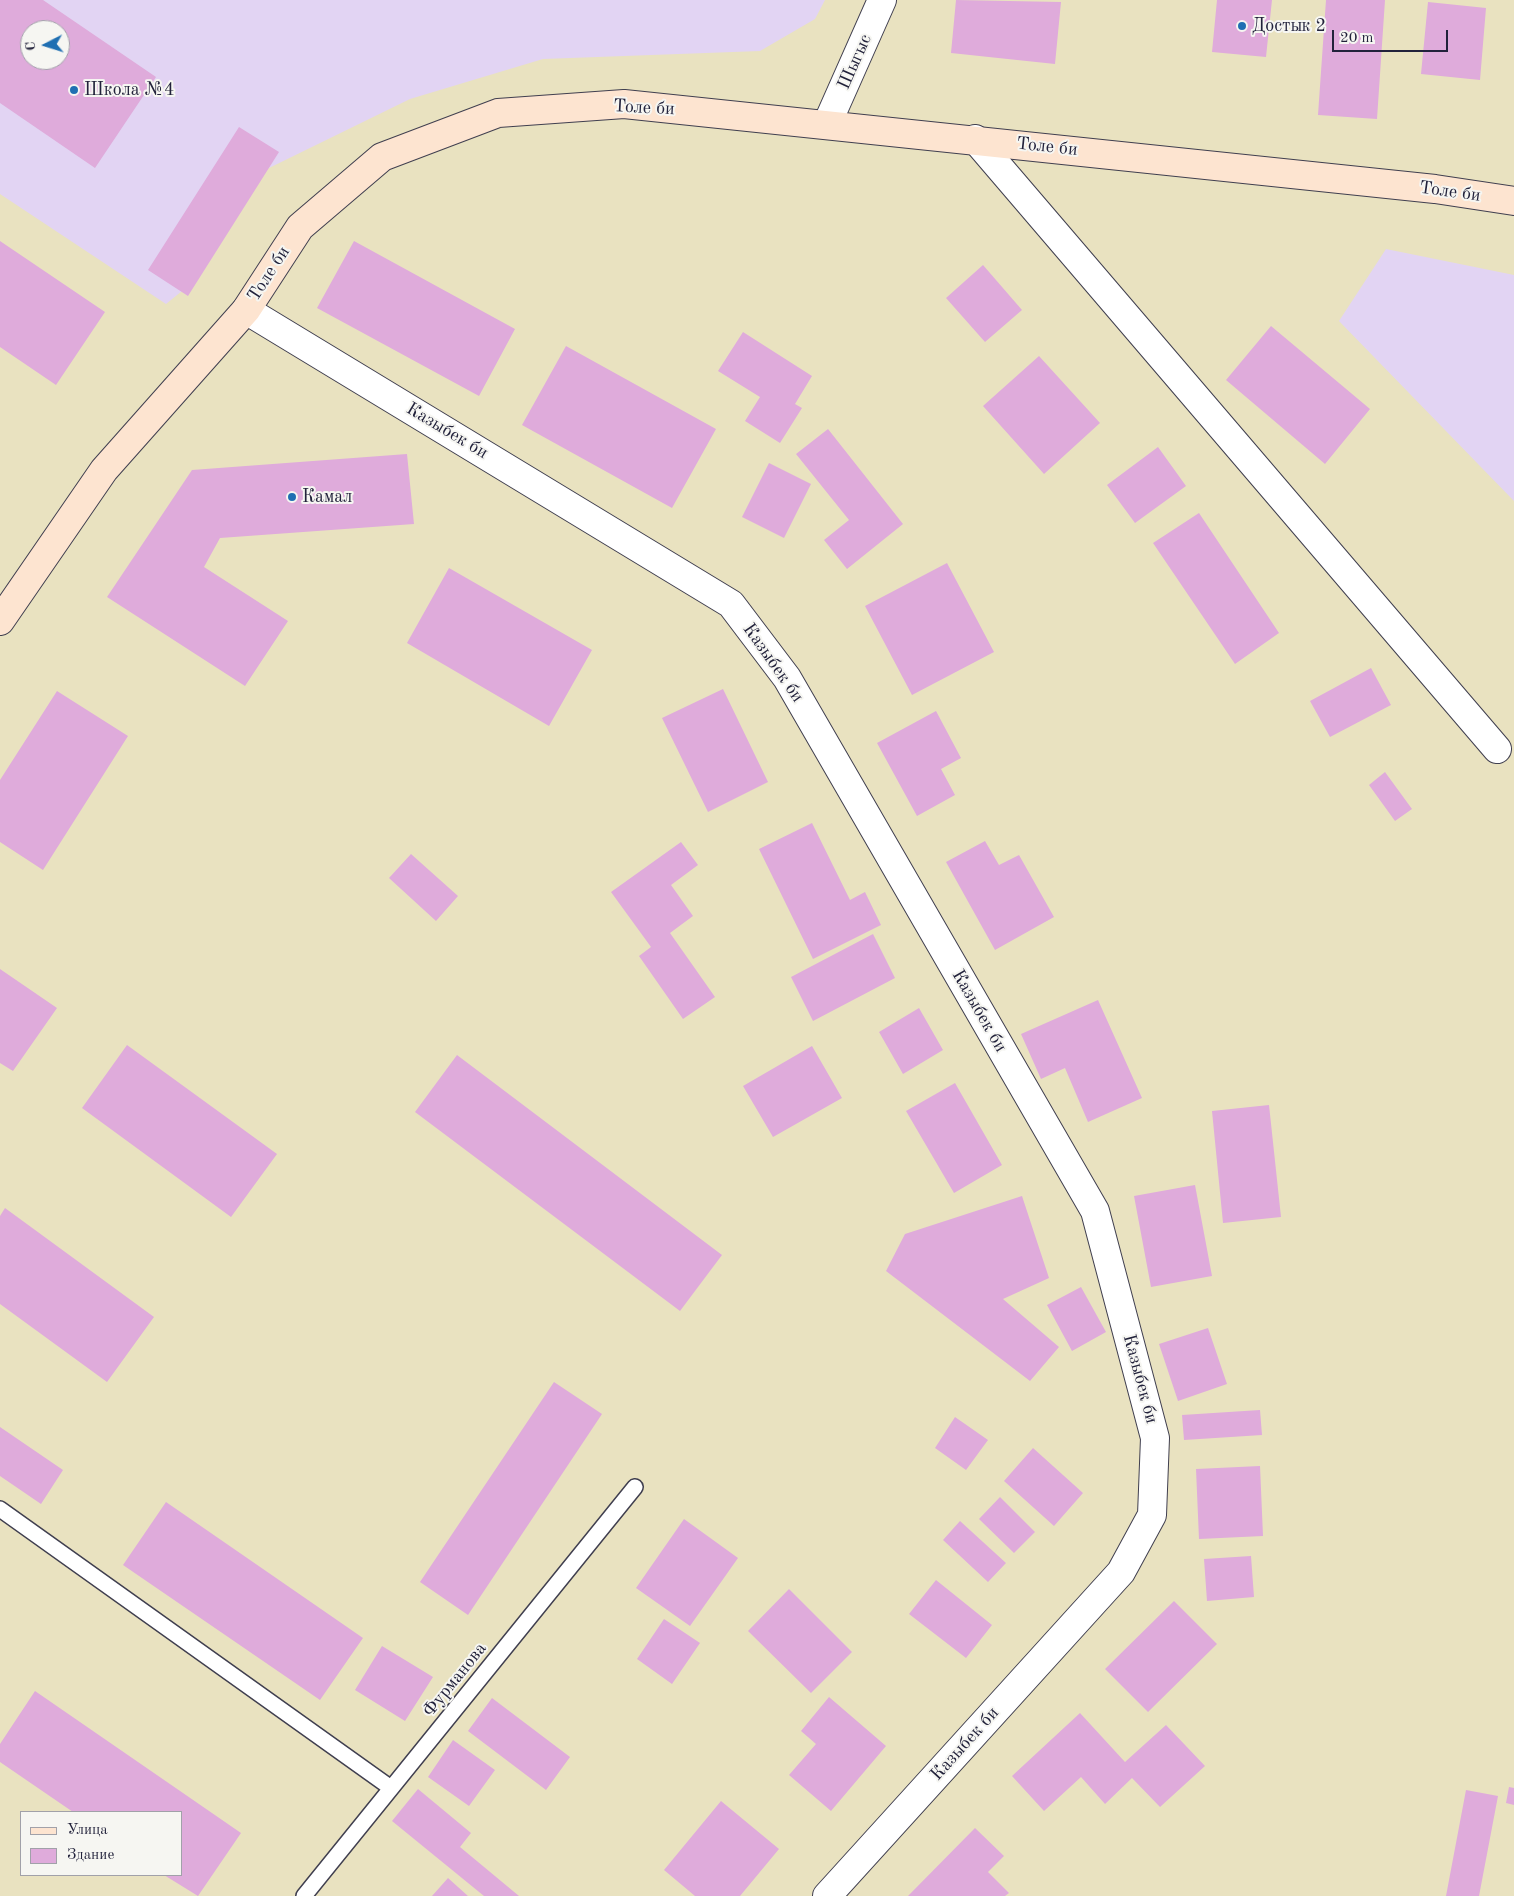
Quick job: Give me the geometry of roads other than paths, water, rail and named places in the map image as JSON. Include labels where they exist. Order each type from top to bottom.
[{"type":"main road","name":"Толе би","points":[[0,621],[104,470],[246,310],[300,227],[382,158],[498,113],[624,104],[975,139],[1435,189],[1514,201]]},
{"type":"street","name":"Шыгыс","points":[[827,124],[882,0]]},
{"type":"street","points":[[975,139],[1497,749]]},
{"type":"street","name":"Казыбек би","points":[[246,310],[731,604],[787,678],[1095,1212],[1155,1438],[1152,1515],[1121,1572],[827,1896]]},
{"type":"lane","name":"Фурманова","points":[[304,1896],[635,1487]]},
{"type":"lane","points":[[0,1509],[391,1788]]},
{"type":"place","name":"Достык 2","points":[[1242,26]]},
{"type":"place","name":"Школа №4","points":[[74,90]]},
{"type":"place","name":"Камал","points":[[292,497]]}]
